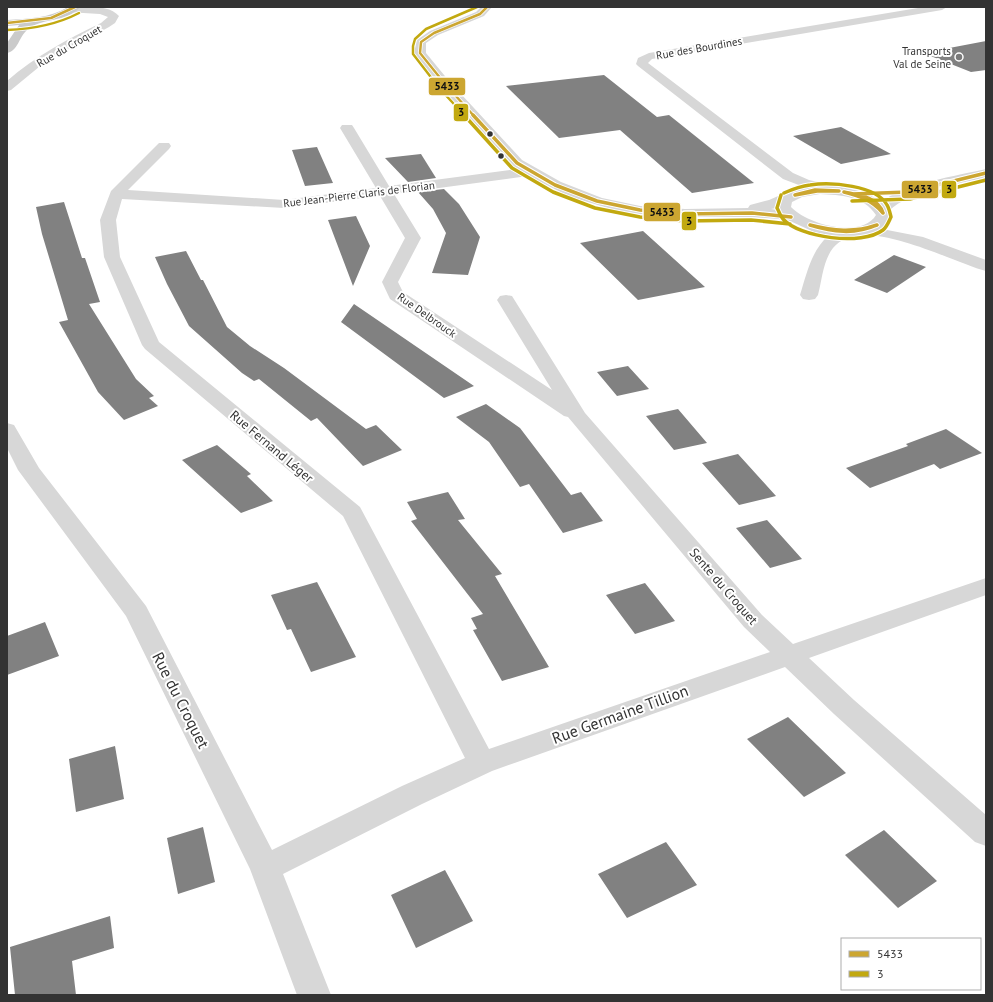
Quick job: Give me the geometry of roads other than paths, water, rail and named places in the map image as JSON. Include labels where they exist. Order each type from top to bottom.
[{"type":"main road","points":[[7,23],[58,15],[73,8]]},
{"type":"main road","points":[[7,50],[14,43],[20,29],[40,19]]},
{"type":"street","points":[[487,7],[480,14],[434,33],[421,42],[420,53],[445,84],[507,154],[530,172],[565,190],[586,198],[637,210],[685,214],[758,208],[809,191],[830,190],[852,194],[871,200],[895,227],[917,240]]},
{"type":"street","name":"Rue des Bourdines","points":[[830,190],[804,183],[788,176],[642,64],[642,60],[649,56],[942,7]]},
{"type":"street","name":"Rue du Croquet","points":[[7,87],[15,79],[59,50],[112,21],[114,16],[105,12],[73,8]]},
{"type":"street","name":"Rue Delbrouck","points":[[347,128],[414,238],[390,282],[396,295],[577,416]]},
{"type":"street","name":"Rue Fernand Léger","points":[[164,146],[116,194],[108,220],[112,257],[151,345],[352,512],[482,763]]},
{"type":"street","name":"Rue Jean-Pierre Claris de Florian","points":[[116,194],[284,204],[530,172]]},
{"type":"street","points":[[852,194],[909,192],[986,172]]},
{"type":"street","points":[[788,176],[793,187],[789,198],[784,203],[784,208],[791,218]]},
{"type":"street","points":[[865,230],[879,224],[883,219],[883,212],[892,200],[909,192]]},
{"type":"street","points":[[735,211],[758,212],[791,218],[808,226],[831,231],[845,232],[865,230],[917,240],[986,266]]},
{"type":"street","points":[[808,226],[817,235],[822,251]]},
{"type":"street","points":[[809,294],[822,251],[832,238],[845,232]]},
{"type":"street","name":"Sente du Croquet","points":[[506,300],[577,416],[753,621],[791,655],[844,707],[986,833]]},
{"type":"street","name":"Rue du Croquet","points":[[7,429],[29,470],[137,612],[265,868],[314,995]]},
{"type":"street","name":"Rue Germaine Tillion","points":[[265,868],[412,795],[482,763],[700,685],[791,655],[986,586]]},
{"type":"place","name":"Transports Val de Seine","points":[[959,57]]}]
